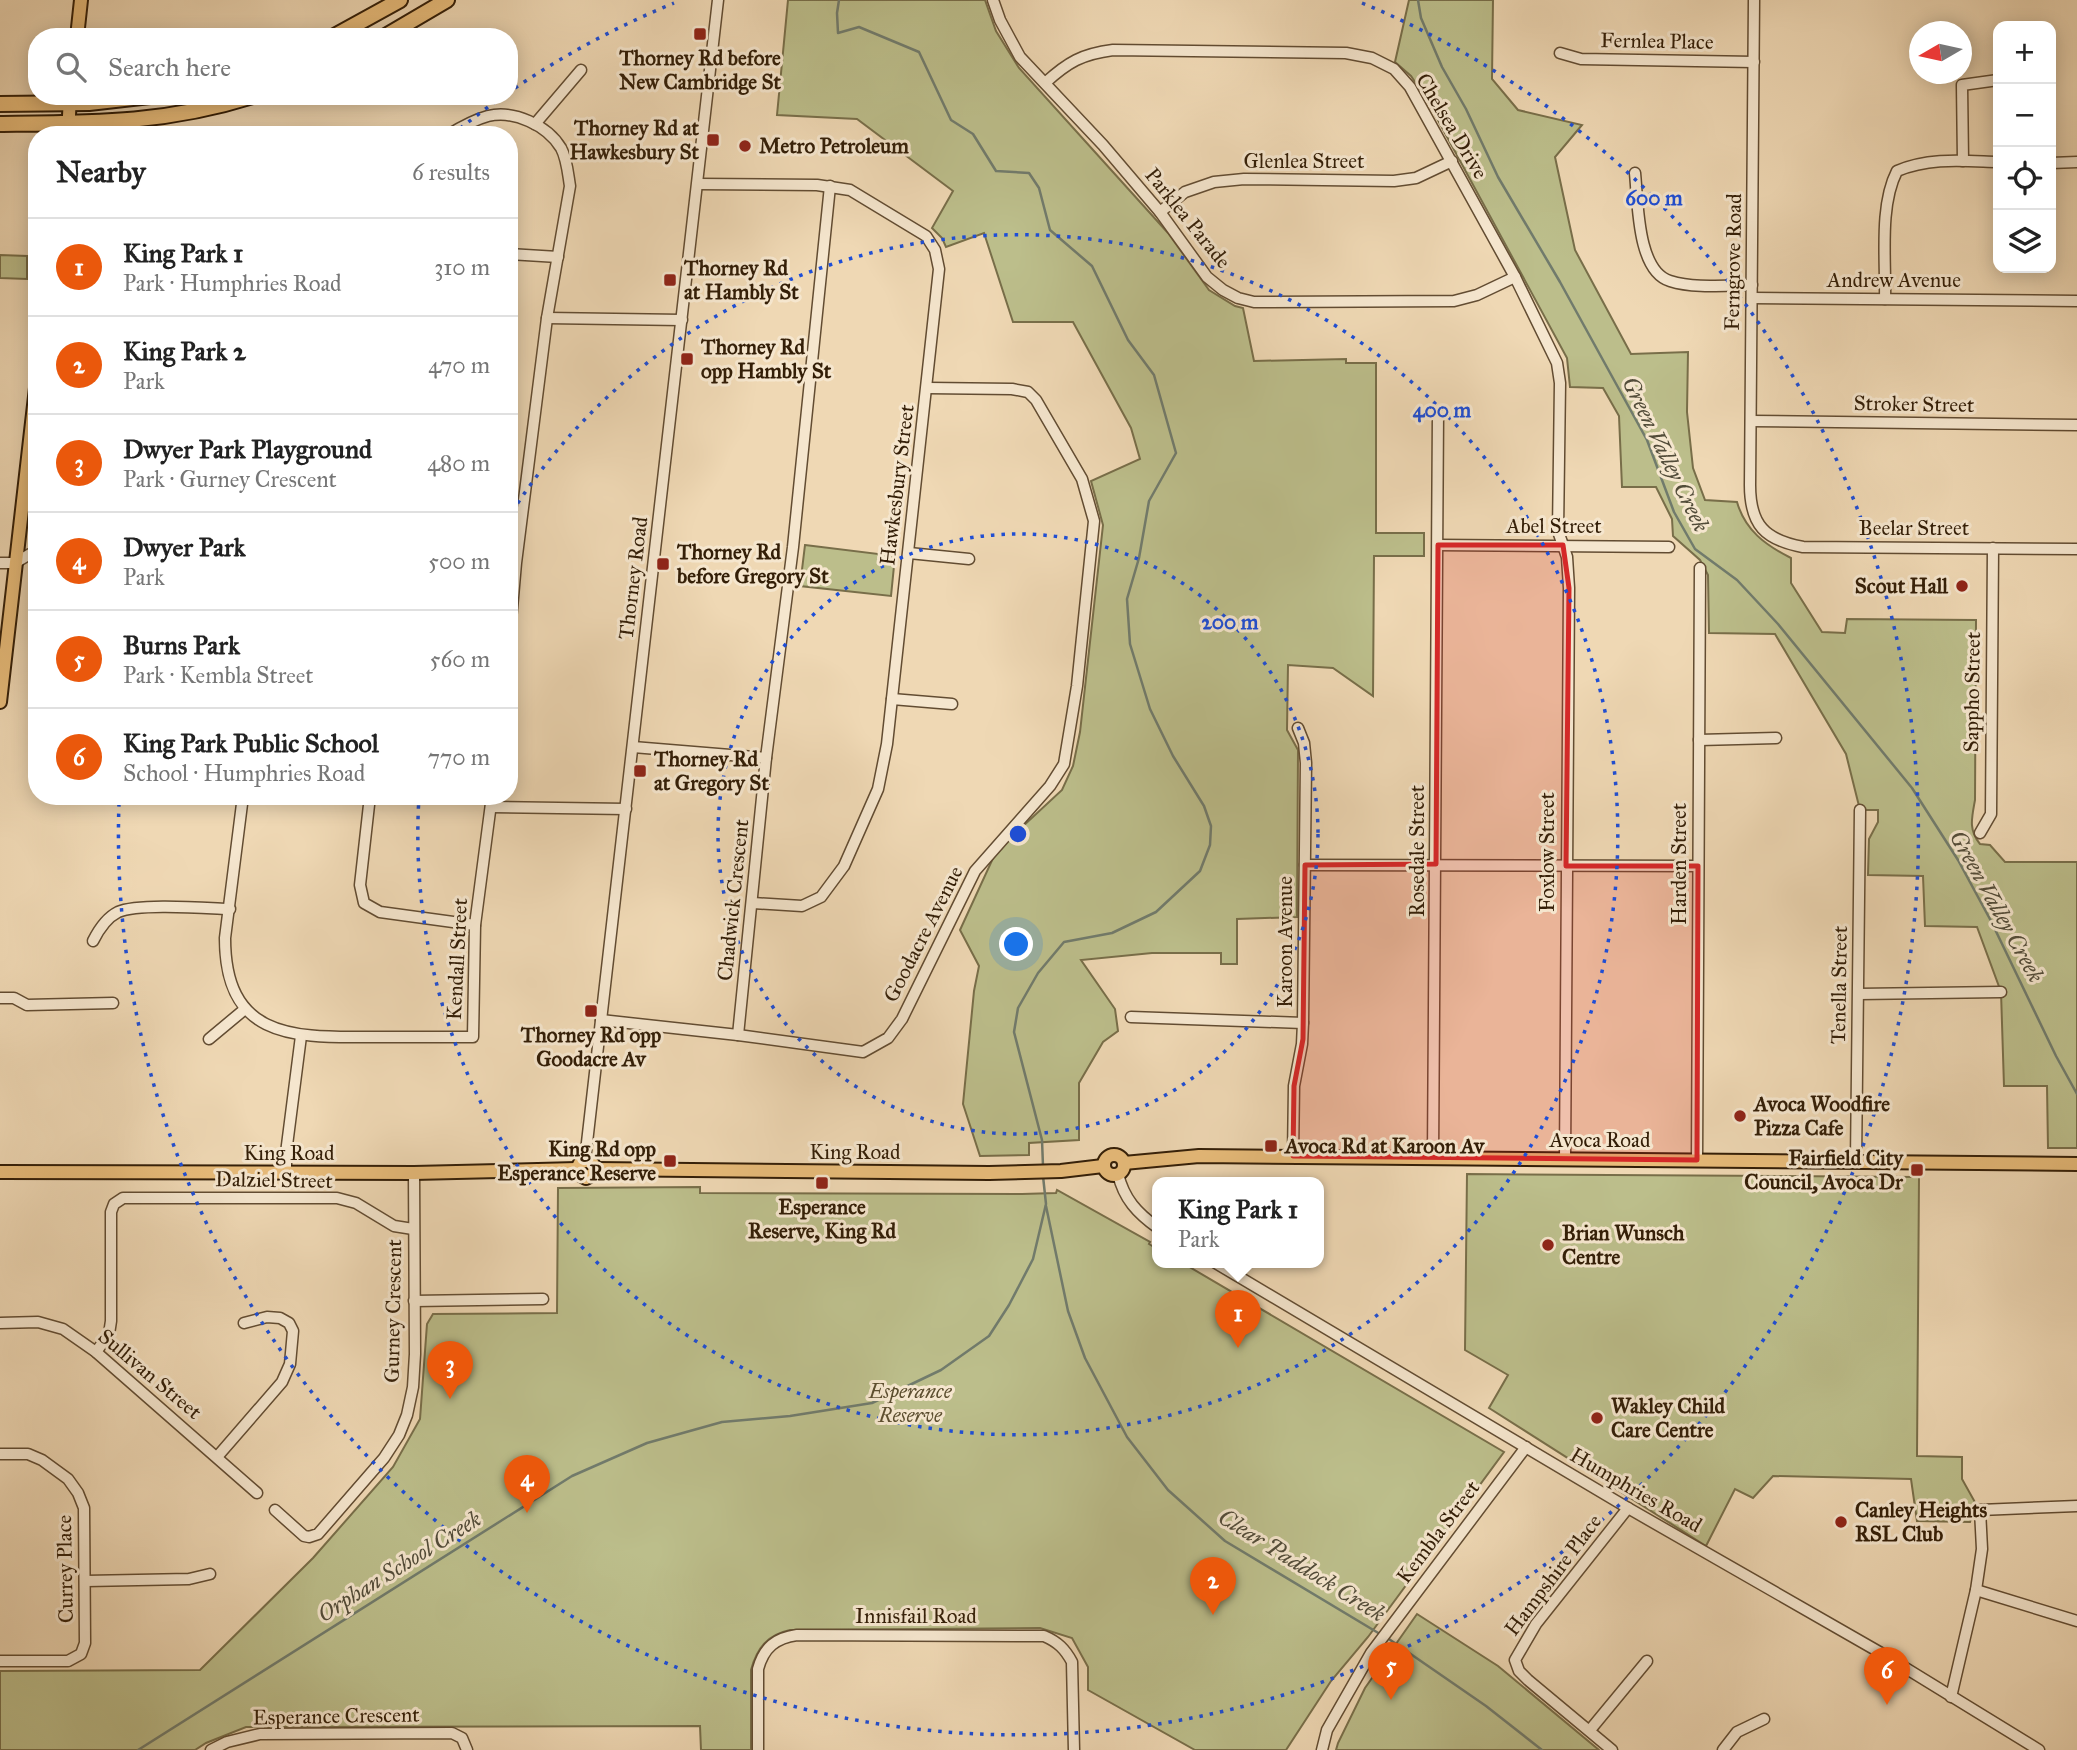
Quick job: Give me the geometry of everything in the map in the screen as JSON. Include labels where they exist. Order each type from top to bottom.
[{"type":"highway","points":[[349,28],[400,0]]},
{"type":"highway","points":[[399,28],[447,0]]},
{"type":"highway","points":[[0,104],[28,102]]},
{"type":"highway","points":[[97,126],[161,118],[224,105]]},
{"type":"highway","points":[[0,124],[28,126]]},
{"type":"main road","points":[[77,28],[81,0]]},
{"type":"main road","points":[[68,126],[70,105]]},
{"type":"main road","points":[[0,702],[28,454]]},
{"type":"main road","name":"Avoca Road","points":[[1031,1172],[1103,1166],[1110,1155],[1120,1157],[1121,1169],[1199,1156],[2077,1164]]},
{"type":"main road","name":"King Road","points":[[0,1172],[414,1173],[586,1166],[1031,1172]]},
{"type":"street","name":"Thorney Road","points":[[586,1166],[718,0]]},
{"type":"street","name":"Parklea Parade","points":[[993,0],[1000,20],[1020,57],[1103,145],[1160,212],[1208,276],[1223,290],[1238,298],[1254,302],[1454,301],[1477,295],[1515,277]]},
{"type":"street","name":"Ferngrove Road","points":[[1754,0],[1750,498],[1757,524]]},
{"type":"street","name":"Chelsea Drive","points":[[1045,83],[1066,64],[1091,53],[1112,50],[1346,53],[1372,58],[1394,69],[1410,87],[1452,161],[1515,277],[1557,363],[1560,383],[1558,531],[1563,545]]},
{"type":"street","name":"Fernlea Place","points":[[1560,53],[1581,59],[1754,62]]},
{"type":"street","points":[[535,124],[581,70]]},
{"type":"street","points":[[1963,161],[1962,85],[1993,81]]},
{"type":"street","points":[[463,126],[472,121],[505,114],[535,124],[561,148],[568,167],[570,186],[547,318],[518,526]]},
{"type":"street","name":"Glenlea Street","points":[[1160,212],[1185,192],[1214,182],[1244,179],[1394,181],[1416,178],[1452,161]]},
{"type":"street","points":[[1885,299],[1887,203],[1890,185],[1897,171],[1914,164],[1993,162]]},
{"type":"street","points":[[2056,163],[2077,162]]},
{"type":"street","points":[[1635,173],[1643,240],[1648,260],[1656,272],[1669,281],[1752,285]]},
{"type":"street","name":"Hawkesbury Street","points":[[698,184],[830,186],[850,190],[921,233],[935,250],[940,277],[887,744],[878,789],[844,866],[821,897],[802,906],[753,903]]},
{"type":"street","name":"Chadwick Crescent","points":[[738,1035],[766,758],[793,547],[830,186]]},
{"type":"street","points":[[518,255],[558,257]]},
{"type":"street","name":"Andrew Avenue","points":[[1752,298],[2077,301]]},
{"type":"street","points":[[547,318],[682,320]]},
{"type":"street","name":"Goodacre Avenue","points":[[601,1020],[863,1052],[888,1038],[902,1019],[975,871],[1050,786],[1064,764],[1077,685],[1094,521],[1086,488],[1036,400],[1028,391],[1012,388],[928,388]]},
{"type":"street","name":"Rosedale Street","points":[[1433,1157],[1438,412]]},
{"type":"street","name":"Stroker Street","points":[[1751,421],[2077,425]]},
{"type":"street","name":"Beelar Street","points":[[1757,524],[1770,537],[1803,547],[2077,549]]},
{"type":"street","name":"Abel Street","points":[[1438,545],[1669,547]]},
{"type":"street","name":"Foxlow Street","points":[[1563,545],[1567,557],[1569,588],[1565,1159]]},
{"type":"street","name":"Sappho Street","points":[[1980,833],[1990,814],[1993,548]]},
{"type":"street","points":[[909,553],[969,559]]},
{"type":"street","points":[[0,563],[15,563],[28,555]]},
{"type":"street","name":"Harden Street","points":[[1697,1160],[1700,568]]},
{"type":"street","points":[[892,699],[952,704]]},
{"type":"street","name":"Karoon Avenue","points":[[1293,1156],[1294,1086],[1303,1023],[1305,864],[1306,763],[1304,743],[1298,729]]},
{"type":"street","points":[[1699,740],[1776,738]]},
{"type":"street","points":[[633,747],[766,758]]},
{"type":"street","points":[[518,803],[626,809]]},
{"type":"street","points":[[242,805],[225,938],[225,961],[231,985],[246,1009],[278,1030],[301,1036],[286,1172]]},
{"type":"street","points":[[369,805],[360,885],[364,903],[380,912],[475,925]]},
{"type":"street","name":"Kendall Street","points":[[301,1036],[473,1037],[475,925],[491,805]]},
{"type":"street","name":"Tenella Street","points":[[1856,1161],[1860,810]]},
{"type":"street","points":[[1305,864],[1698,866]]},
{"type":"street","points":[[93,941],[109,918],[127,909],[230,909]]},
{"type":"street","points":[[1859,994],[2001,992]]},
{"type":"street","points":[[0,998],[13,998],[27,1004],[113,1003]]},
{"type":"street","points":[[209,1039],[246,1009]]},
{"type":"street","points":[[1131,1017],[1303,1023]]},
{"type":"street","points":[[1121,1169],[1122,1190],[1134,1210],[1152,1224]]},
{"type":"street","name":"Gurney Crescent","points":[[275,1510],[304,1535],[318,1534],[384,1458],[404,1424],[413,1387],[414,1173]]},
{"type":"street","name":"Dalziel Street","points":[[96,1352],[109,1334],[111,1212],[114,1204],[123,1198],[337,1198],[356,1203],[394,1226],[413,1229]]},
{"type":"street","name":"Humphries Road","points":[[1224,1268],[1628,1508],[1881,1653],[2039,1750]]},
{"type":"street","points":[[414,1301],[543,1300]]},
{"type":"street","points":[[217,1457],[282,1382],[290,1364],[293,1331],[289,1323],[280,1318],[267,1317],[244,1324]]},
{"type":"street","name":"Sullivan Street","points":[[0,1323],[38,1322],[63,1329],[96,1352],[257,1493]]},
{"type":"street","name":"Kembla Street","points":[[1322,1750],[1327,1730],[1371,1653],[1526,1447]]},
{"type":"street","name":"Currey Place","points":[[0,1454],[27,1454],[42,1460],[68,1479],[78,1493],[84,1508],[86,1581],[85,1643],[77,1657],[68,1661],[0,1661]]},
{"type":"street","points":[[1951,1697],[1976,1590],[1982,1549],[1980,1510],[2077,1506]]},
{"type":"street","name":"Hampshire Place","points":[[1612,1750],[1528,1680],[1519,1671],[1515,1660],[1536,1624],[1628,1508]]},
{"type":"street","points":[[86,1581],[189,1579],[210,1574]]},
{"type":"street","points":[[1976,1590],[2077,1621]]},
{"type":"street","name":"Innisfail Road","points":[[758,1750],[760,1660],[770,1645],[782,1637],[811,1635],[1044,1636],[1065,1650],[1072,1662],[1074,1750]]},
{"type":"street","points":[[1590,1730],[1647,1661]]},
{"type":"street","points":[[1723,1750],[1737,1732],[1764,1719]]},
{"type":"street","name":"Esperance Crescent","points":[[211,1750],[236,1739],[260,1734],[452,1733],[462,1738],[467,1750]]},
{"type":"highlighted area","points":[[1438,545],[1563,545],[1569,588],[1566,866],[1698,866],[1697,1160],[1293,1156],[1294,1086],[1303,1039],[1305,865],[1436,864]]},
{"type":"green space","points":[[788,0],[985,0],[996,31],[1019,68],[1168,233],[1209,290],[1243,308],[1254,361],[1346,359],[1346,363],[1376,363],[1376,533],[1424,533],[1424,556],[1374,556],[1373,696],[1333,668],[1288,665],[1287,730],[1298,750],[1297,917],[1237,919],[1237,964],[1221,964],[1221,953],[1152,953],[1081,960],[1115,1009],[1118,1031],[1103,1042],[1079,1083],[1079,1140],[1029,1143],[1029,1155],[980,1156],[963,1104],[979,966],[960,930],[994,856],[1062,790],[1073,766],[1080,732],[1103,525],[1091,481],[1140,459],[1131,428],[1073,322],[1013,322],[984,233],[946,247],[942,238],[932,228],[953,191],[857,119],[777,115]]},
{"type":"green space","points":[[1409,0],[1493,0],[1492,79],[1518,110],[1582,125],[1555,157],[1575,250],[1631,354],[1688,352],[1687,412],[1693,468],[1705,500],[1737,502],[1745,521],[1757,536],[1791,558],[1791,583],[1822,632],[1845,633],[1847,619],[1976,620],[1975,800],[1972,823],[1976,839],[1980,844],[1990,845],[2005,862],[2077,862],[2077,1148],[2048,1148],[2047,1086],[2004,1086],[2001,992],[1977,927],[1925,926],[1923,876],[1868,875],[1869,839],[1878,822],[1878,810],[1860,810],[1846,754],[1775,634],[1709,633],[1708,575],[1700,560],[1673,536],[1672,519],[1656,487],[1622,487],[1619,416],[1603,388],[1570,387],[1567,358],[1427,100],[1411,76],[1395,62]]},
{"type":"green space","points":[[0,255],[27,256],[27,279],[0,278]]},
{"type":"green space","points":[[805,545],[895,556],[891,596],[800,586]]},
{"type":"green space","points":[[1467,1174],[1919,1177],[1917,1456],[1962,1457],[1962,1479],[1976,1504],[1970,1522],[1917,1521],[1911,1479],[1773,1476],[1753,1498],[1735,1489],[1706,1546],[1489,1408],[1508,1375],[1465,1350]]},
{"type":"green space","name":"Esperance Reserve","points":[[700,1187],[700,1193],[1022,1194],[1056,1193],[1057,1190],[1150,1242],[1152,1268],[1191,1268],[1504,1452],[1368,1637],[1331,1681],[1286,1750],[1195,1750],[1088,1690],[1088,1667],[1072,1638],[1040,1628],[782,1632],[764,1644],[756,1655],[751,1670],[751,1750],[701,1750],[700,1726],[246,1727],[195,1750],[0,1750],[0,1671],[200,1670],[313,1558],[393,1467],[420,1419],[427,1324],[433,1314],[557,1313],[558,1188]]},
{"type":"green space","points":[[1417,1614],[1498,1666],[1599,1750],[1336,1750],[1365,1688]]},
{"type":"waterway","name":"Orphan School Creek","points":[[839,0],[838,33],[859,27],[919,52],[951,120],[973,134],[996,171],[1029,173],[1039,188],[1050,230],[1092,266],[1128,340],[1154,375],[1176,453],[1149,501],[1139,558],[1127,599],[1130,644],[1150,709],[1173,756],[1204,806],[1211,826],[1210,845],[1200,871],[1156,912],[1112,933],[1064,942],[1038,973],[1018,1008],[1014,1032],[1042,1140],[1043,1166]]},
{"type":"waterway","name":"Green Valley Creek","points":[[1418,0],[1421,18],[1442,67],[1466,109],[1498,177],[1560,282],[1647,440],[1674,512],[1695,549],[1737,580],[1778,624],[1912,788],[1958,860],[1991,921],[2077,1094]]},
{"type":"waterway","name":"Orphan School Creek","points":[[138,1750],[572,1476],[647,1443],[722,1422],[790,1416],[872,1403],[941,1370],[989,1336],[1009,1305],[1033,1259],[1046,1204],[1043,1176]]},
{"type":"waterway","name":"Clear Paddock Creek","points":[[1046,1206],[1068,1311],[1085,1358],[1127,1437],[1168,1490],[1225,1541],[1380,1634]]},
{"type":"waterway","name":"Clear Paddock Creek","points":[[1386,1637],[1486,1706],[1542,1750]]},
{"type":"place","name":"Thorney Rd before New Cambridge St","points":[[700,34]]},
{"type":"place","name":"Thorney Rd at Hawkesbury St","points":[[713,140]]},
{"type":"place","name":"Metro Petroleum","points":[[745,146]]},
{"type":"place","name":"Thorney Rd at Hambly St","points":[[670,280]]},
{"type":"place","name":"Thorney Rd opp Hambly St","points":[[687,359]]},
{"type":"place","name":"Thorney Rd before Gregory St","points":[[663,564]]},
{"type":"place","name":"Scout Hall","points":[[1962,586]]},
{"type":"place","name":"Thorney Rd at Gregory St","points":[[640,771]]},
{"type":"place","name":"Thorney Rd opp Goodacre Av","points":[[591,1011]]},
{"type":"place","name":"Avoca Woodfire Pizza Cafe","points":[[1740,1116]]},
{"type":"place","name":"Avoca Rd at Karoon Av","points":[[1271,1146]]},
{"type":"place","name":"King Rd opp Esperance Reserve","points":[[670,1161]]},
{"type":"place","name":"Fairfield City Council, Avoca Dr","points":[[1917,1170]]},
{"type":"place","name":"Esperance Reserve, King Rd","points":[[822,1183]]},
{"type":"place","name":"Brian Wunsch Centre","points":[[1548,1245]]},
{"type":"place","name":"King Park 1","points":[[1238,1348]]},
{"type":"place","name":"Dwyer Park Playground","points":[[450,1399]]},
{"type":"place","name":"Wakley Child Care Centre","points":[[1597,1418]]},
{"type":"place","name":"Dwyer Park","points":[[527,1513]]},
{"type":"place","name":"Canley Heights RSL Club","points":[[1841,1522]]},
{"type":"place","name":"King Park 2","points":[[1213,1615]]},
{"type":"place","name":"Burns Park","points":[[1391,1700]]},
{"type":"place","name":"King Park Public School","points":[[1887,1705]]}]
